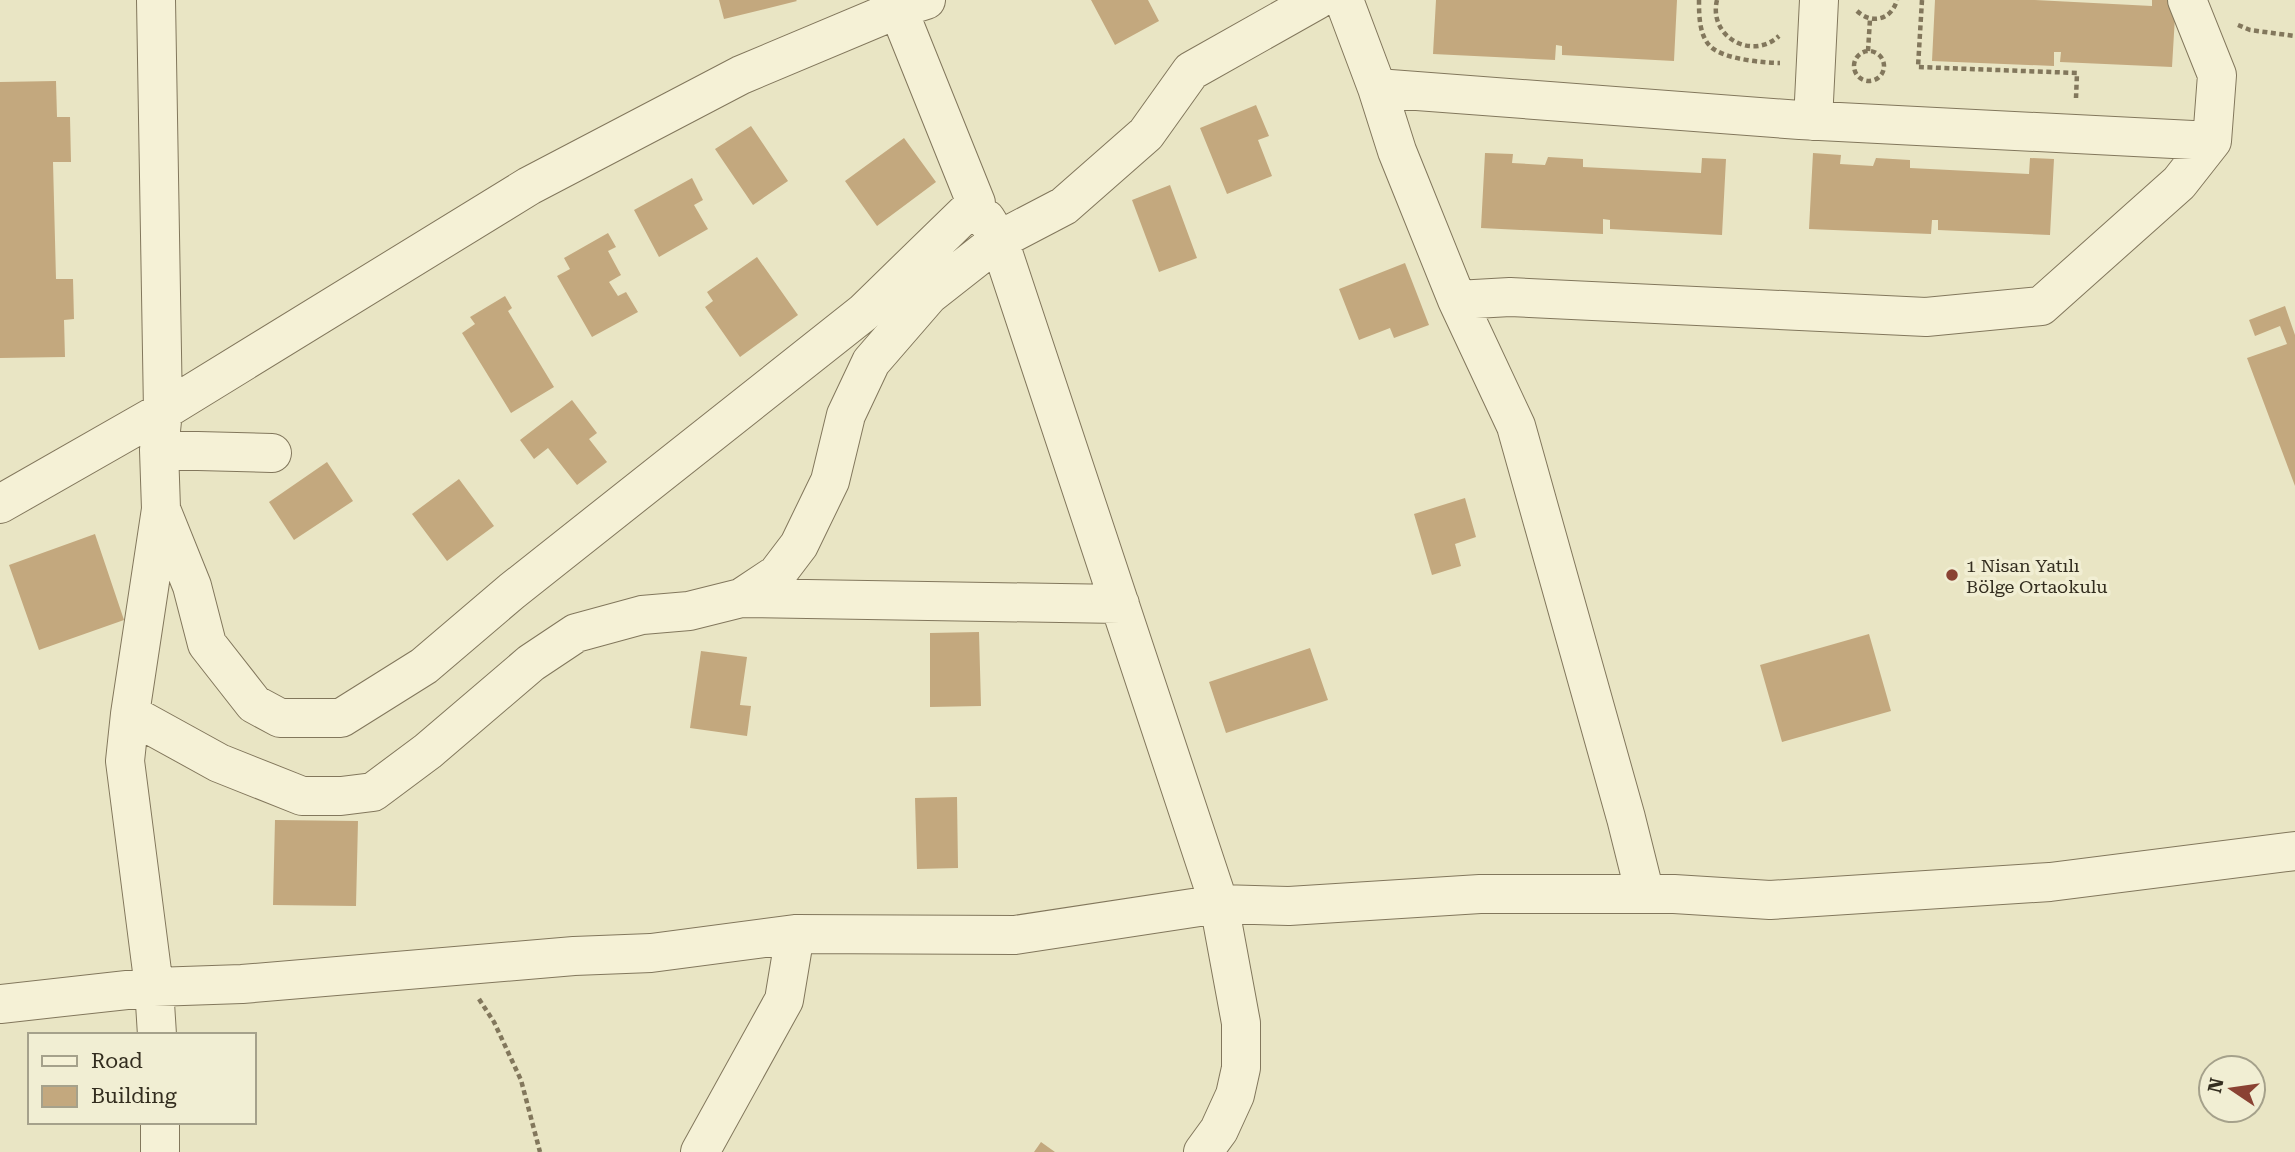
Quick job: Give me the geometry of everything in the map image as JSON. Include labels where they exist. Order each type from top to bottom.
[{"type":"street","points":[[156,0],[163,411],[159,450],[161,509],[125,761],[154,987],[157,1033]]},
{"type":"street","points":[[741,598],[777,574],[799,545],[830,481],[846,415],[871,362],[929,295],[999,240],[1064,206],[1146,134],[1191,71],[1317,0]]},
{"type":"street","points":[[1344,0],[1397,151],[1457,300],[1516,426],[1645,894]]},
{"type":"street","points":[[1457,300],[1510,296],[1926,317],[2041,306],[2179,183],[2212,141],[2217,75],[2187,0]]},
{"type":"street","points":[[1813,121],[1816,63],[1837,2]]},
{"type":"street","points":[[0,504],[163,411],[529,186],[741,75],[912,5],[976,202],[999,240],[1219,904],[1241,1023],[1241,1068],[1235,1095],[1219,1130],[1203,1152]]},
{"type":"street","points":[[1377,88],[1813,121],[2212,141]]},
{"type":"street","points":[[161,509],[192,586],[207,644],[254,704],[280,718],[341,718],[424,666],[532,575],[863,313],[976,202]]},
{"type":"street","points":[[159,450],[272,453]]},
{"type":"street","points":[[130,714],[219,763],[302,796],[341,796],[373,792],[428,751],[531,663],[576,633],[642,615],[688,611],[741,598],[1120,604]]},
{"type":"street","points":[[0,1004],[154,987],[242,984],[574,956],[652,953],[795,934],[1015,935],[1219,904],[1289,906],[1480,894],[1645,894],[1770,900],[2023,884],[2295,851]]},
{"type":"street","points":[[700,1152],[784,1000],[795,934]]},
{"type":"street","points":[[160,1124],[160,1152]]},
{"type":"path","points":[[1699,0],[1702,33],[1711,47],[1727,55],[1751,61],[1854,66]]},
{"type":"path","points":[[1717,0],[1716,20],[1730,40],[1741,45],[1765,45],[1776,39],[1784,30]]},
{"type":"path","points":[[1837,2],[1870,19],[1885,17],[1891,12],[1896,0]]},
{"type":"path","points":[[1922,0],[1918,68],[2077,73],[2074,134]]},
{"type":"path","points":[[1868,51],[1870,19]]},
{"type":"path","points":[[2237,24],[2250,30],[2295,36]]},
{"type":"path","points":[[1868,51],[1878,54],[1883,62],[1880,76],[1871,80],[1863,79],[1856,73],[1854,66],[1859,55],[1868,51]]},
{"type":"path","points":[[458,966],[494,1022],[521,1080],[540,1152]]},
{"type":"building","points":[[719,0],[796,0],[797,1],[724,19]]},
{"type":"building","points":[[1091,0],[1148,0],[1159,21],[1115,45]]},
{"type":"building","points":[[1436,0],[1677,0],[1674,61],[1562,55],[1562,46],[1556,45],[1555,60],[1433,54]]},
{"type":"building","points":[[1935,0],[2035,0],[2152,6],[2152,0],[2176,0],[2172,67],[2060,62],[2061,52],[2054,52],[2054,66],[1932,61]]},
{"type":"building","points":[[56,81],[57,117],[70,117],[71,162],[53,162],[56,279],[73,279],[74,319],[64,320],[65,357],[0,358],[0,82]]},
{"type":"building","points":[[1256,105],[1269,136],[1258,140],[1272,176],[1227,194],[1200,128]]},
{"type":"building","points":[[751,126],[788,181],[753,205],[715,149]]},
{"type":"building","points":[[904,138],[936,182],[877,226],[845,181]]},
{"type":"building","points":[[1485,153],[1513,154],[1512,163],[1545,165],[1548,157],[1583,159],[1583,167],[1701,173],[1702,158],[1726,159],[1722,235],[1610,229],[1610,220],[1603,219],[1603,234],[1481,228]]},
{"type":"building","points":[[1813,153],[1841,155],[1840,164],[1873,166],[1876,158],[1910,160],[1910,168],[2029,174],[2030,158],[2054,159],[2050,235],[1938,230],[1938,220],[1932,220],[1931,234],[1809,229]]},
{"type":"building","points":[[692,178],[703,200],[694,205],[708,229],[659,257],[634,210]]},
{"type":"building","points":[[1170,185],[1197,258],[1159,272],[1132,200]]},
{"type":"building","points":[[608,233],[616,247],[608,251],[621,275],[609,282],[618,296],[626,292],[638,312],[592,337],[557,276],[570,269],[564,258]]},
{"type":"building","points":[[757,257],[798,315],[740,357],[705,307],[713,301],[707,292]]},
{"type":"building","points":[[1405,263],[1429,325],[1394,338],[1390,328],[1359,340],[1339,289]]},
{"type":"building","points":[[505,296],[512,308],[508,311],[554,387],[511,413],[462,333],[475,324],[470,317]]},
{"type":"building","points":[[2285,306],[2295,335],[2295,486],[2247,358],[2287,344],[2280,326],[2255,336],[2249,320]]},
{"type":"building","points":[[572,400],[597,433],[589,439],[607,462],[577,485],[548,448],[534,459],[520,440]]},
{"type":"building","points":[[327,462],[353,501],[294,540],[269,502]]},
{"type":"building","points":[[459,479],[494,526],[447,561],[412,514]]},
{"type":"building","points":[[1465,498],[1476,537],[1455,544],[1461,566],[1432,575],[1414,514]]},
{"type":"building","points":[[95,534],[124,620],[39,650],[9,565]]},
{"type":"building","points":[[979,632],[981,706],[930,707],[930,633]]},
{"type":"building","points":[[1869,634],[1891,711],[1782,742],[1760,665]]},
{"type":"building","points":[[1310,648],[1328,700],[1226,733],[1209,682]]},
{"type":"building","points":[[701,651],[747,657],[740,705],[751,706],[747,736],[690,728]]},
{"type":"building","points":[[957,797],[958,868],[917,869],[915,798]]},
{"type":"building","points":[[275,820],[358,821],[356,906],[273,905]]},
{"type":"building","points":[[1041,1142],[1055,1152],[1034,1152]]},
{"type":"place","name":"1 Nisan Yatılı Bölge Ortaokulu","points":[[1952,575]]}]
